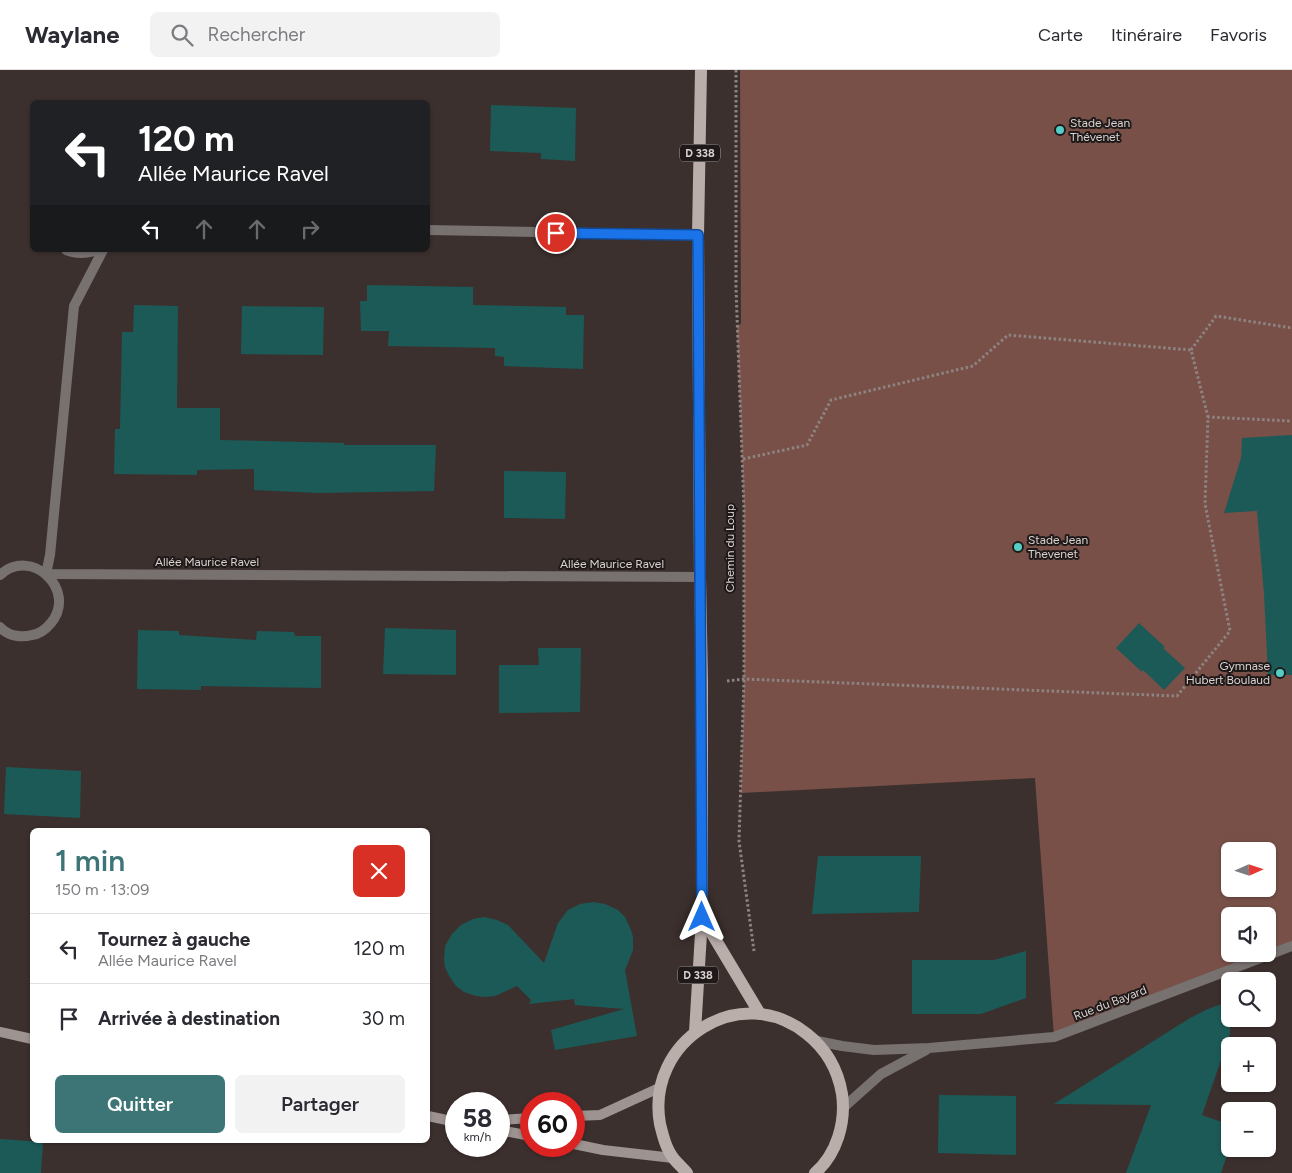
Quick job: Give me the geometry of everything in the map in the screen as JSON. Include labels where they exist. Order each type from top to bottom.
[{"type":"main road","name":"D 338","points":[[695,1032],[702,917],[698,235],[701,70]]},
{"type":"main road","name":"D 338","points":[[702,917],[760,1014]]},
{"type":"main road","points":[[687,1173],[673,1158],[663,1136],[658,1113],[660,1088],[667,1067],[679,1048],[695,1032],[715,1021],[737,1015],[760,1014],[781,1019],[800,1028],[817,1041],[831,1061],[840,1083],[844,1107],[841,1129],[833,1150],[819,1171]]},
{"type":"main road","points":[[0,1032],[30,1039]]},
{"type":"main road","points":[[585,1116],[600,1115],[660,1088]]},
{"type":"main road","points":[[430,1116],[445,1120]]},
{"type":"main road","points":[[585,1146],[673,1158]]},
{"type":"street","points":[[430,230],[698,235]]},
{"type":"street","points":[[71,252],[76,254],[92,252]]},
{"type":"street","points":[[0,627],[13,636],[26,637],[37,634],[47,628],[55,618],[59,607],[58,594],[54,583],[46,574],[50,555],[74,306],[101,252]]},
{"type":"street","name":"Allée Maurice Ravel","points":[[0,575],[14,567],[26,566],[37,568],[46,574],[700,577]]},
{"type":"street","name":"Rue du Bayard","points":[[817,1041],[874,1050],[929,1048],[1054,1037],[1292,946]]},
{"type":"street","name":"Rue du Bayard","points":[[844,1107],[881,1074],[929,1048]]},
{"type":"path","name":"Chemin du Loup","points":[[736,70],[736,288],[744,509],[744,679],[739,841],[753,949],[757,958]]},
{"type":"path","points":[[1190,350],[1216,316],[1292,328]]},
{"type":"path","points":[[743,459],[807,445],[831,400],[973,366],[1008,335],[1190,350]]},
{"type":"path","points":[[702,683],[744,679],[1177,696],[1230,631],[1205,504],[1208,417],[1190,350]]},
{"type":"path","points":[[1208,417],[1292,421]]},
{"type":"shaded area","name":"Stade Jean Thevenet","points":[[740,70],[1292,70],[1292,946],[1276,952],[1276,907],[1221,907],[1221,962],[1250,962],[1054,1037],[1035,778],[741,793],[744,679],[744,509],[737,325],[741,324]]},
{"type":"building","points":[[491,105],[576,108],[575,161],[541,159],[541,153],[490,151]]},
{"type":"building","points":[[367,285],[473,287],[473,305],[566,307],[566,315],[584,315],[583,369],[504,366],[504,357],[495,356],[495,348],[388,346],[389,331],[361,331],[360,301],[367,301]]},
{"type":"building","points":[[134,305],[178,306],[177,408],[220,408],[220,440],[344,443],[344,445],[436,445],[434,491],[319,493],[254,490],[254,469],[197,470],[197,475],[114,474],[115,429],[120,429],[122,332],[133,332]]},
{"type":"building","points":[[242,306],[324,307],[323,355],[241,354]]},
{"type":"building","name":"Gymnase Hubert Boulaud","points":[[1292,435],[1292,675],[1268,675],[1257,511],[1224,513],[1241,458],[1242,438]]},
{"type":"building","points":[[504,471],[566,472],[565,519],[504,518]]},
{"type":"building","points":[[1139,623],[1185,668],[1164,690],[1116,648]]},
{"type":"building","points":[[385,628],[456,630],[456,675],[383,674]]},
{"type":"building","points":[[138,630],[179,631],[179,635],[256,640],[257,631],[294,632],[295,636],[321,636],[321,688],[201,686],[201,690],[137,689]]},
{"type":"building","points":[[538,648],[581,648],[580,712],[499,713],[499,665],[539,665]]},
{"type":"building","points":[[6,767],[81,771],[80,818],[4,814]]},
{"type":"building","points":[[818,856],[921,856],[919,912],[812,914]]},
{"type":"building","points":[[593,902],[605,904],[618,910],[625,917],[631,930],[633,950],[625,970],[637,1036],[555,1050],[551,1030],[624,1009],[575,1005],[574,999],[529,1004],[531,1000],[517,986],[495,996],[476,996],[464,992],[456,986],[449,976],[444,960],[445,946],[452,934],[461,925],[473,919],[484,917],[508,925],[544,963],[558,923],[568,910],[580,904]]},
{"type":"building","points":[[1026,951],[1026,998],[981,1014],[912,1014],[912,960],[994,960]]},
{"type":"building","points":[[1221,1004],[1221,1027],[1230,1027],[1229,1037],[1221,1037],[1221,1060],[1202,1115],[1221,1122],[1221,1157],[1226,1157],[1221,1173],[1126,1173],[1151,1105],[1054,1104],[1190,1018]]},
{"type":"building","points":[[939,1095],[1016,1096],[1016,1155],[938,1153]]},
{"type":"building","points":[[0,1139],[43,1143],[41,1173],[0,1173]]},
{"type":"place","name":"Stade Jean Thévenet","points":[[1060,130]]},
{"type":"place","name":"Stade Jean Thevenet","points":[[1018,547]]},
{"type":"place","name":"Gymnase Hubert Boulaud","points":[[1280,673]]},
{"type":"route","points":[[556,233],[698,235],[702,917]]}]
